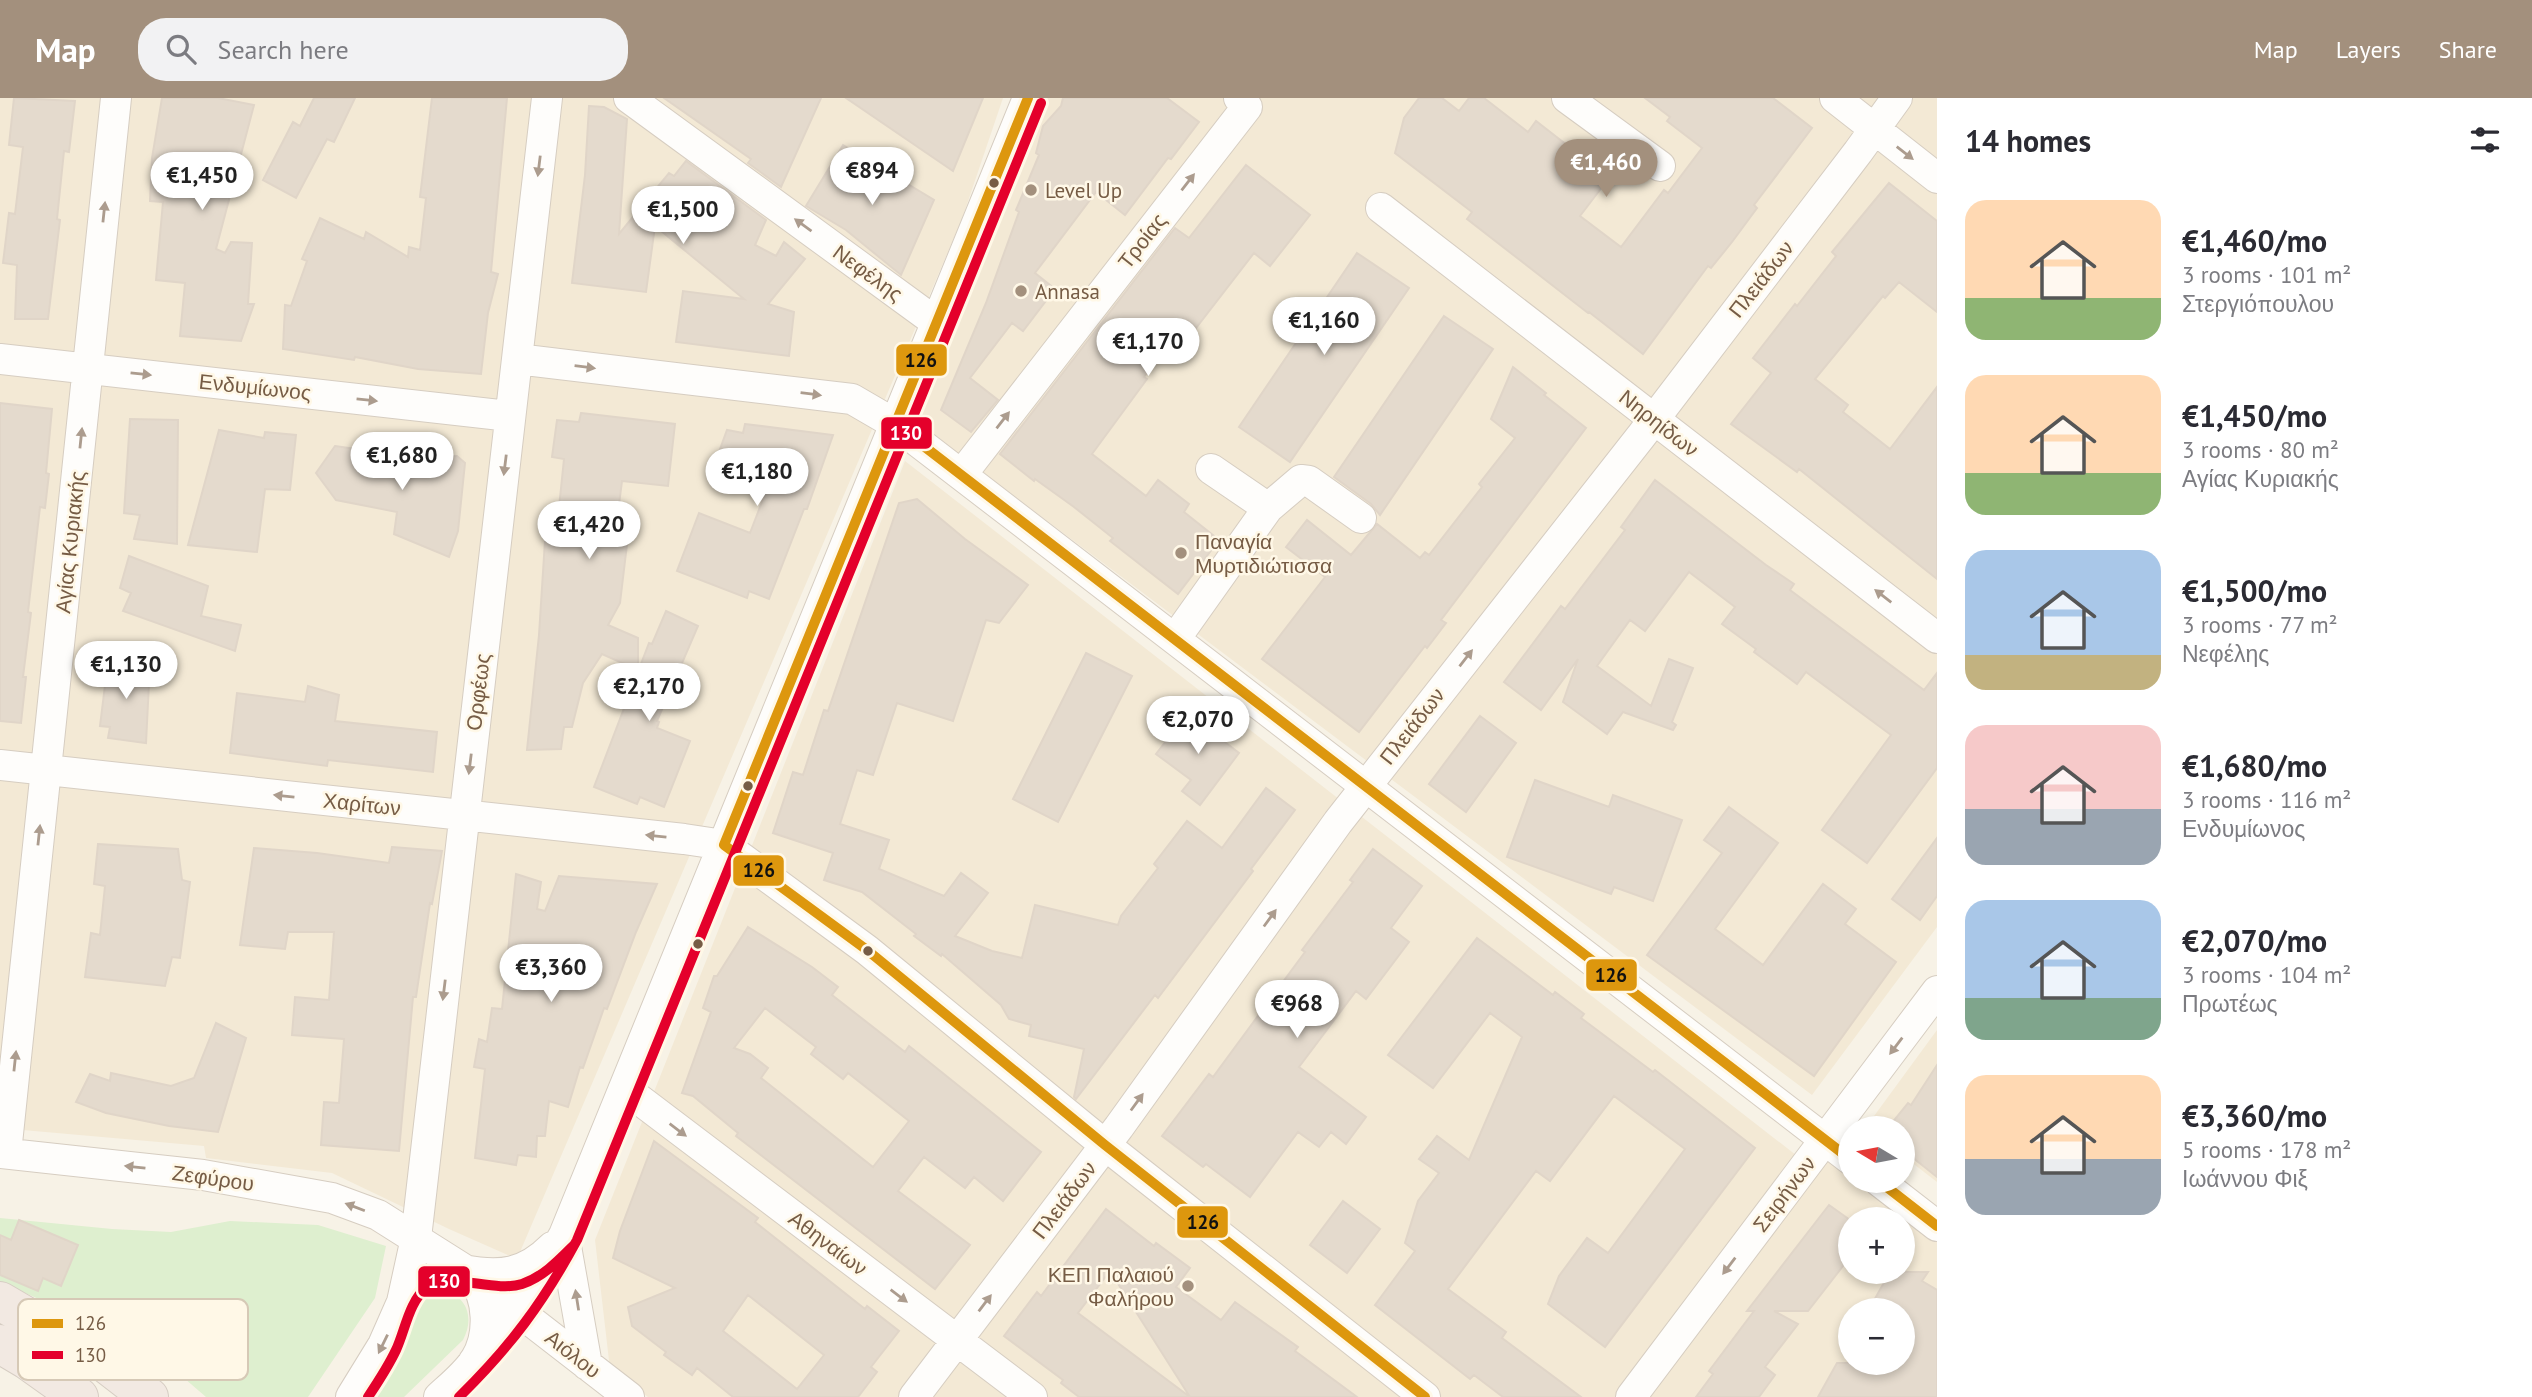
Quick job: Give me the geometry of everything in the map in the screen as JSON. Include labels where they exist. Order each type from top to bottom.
[{"type":"highway","points":[[0,1301],[18,1312]]},
{"type":"highway","points":[[0,1344],[18,1355]]},
{"type":"highway","points":[[55,1380],[79,1397]]},
{"type":"highway","points":[[127,1380],[149,1397]]},
{"type":"street","name":"Αγίας Κυριακής","points":[[3,1153],[116,98]]},
{"type":"street","name":"Ορφέως","points":[[351,1397],[383,1345],[407,1286],[416,1238],[547,98]]},
{"type":"street","name":"Νεφέλης","points":[[629,98],[937,323]]},
{"type":"street","points":[[439,1397],[517,1311],[564,1235],[624,1088],[735,853],[895,424],[1028,98]]},
{"type":"street","points":[[1567,98],[1660,166]]},
{"type":"street","points":[[1835,98],[1937,177]]},
{"type":"street","name":"Πλειάδων","points":[[914,1397],[1105,1145],[1338,822],[1653,419],[1897,98]]},
{"type":"street","name":"Τροίας","points":[[962,474],[1243,103]]},
{"type":"street","name":"Νηρηίδων","points":[[1381,208],[1937,638]]},
{"type":"street","name":"Ενδυμίωνος","points":[[0,359],[510,416]]},
{"type":"street","points":[[517,359],[852,399],[895,424],[1838,1150]]},
{"type":"street","points":[[1211,469],[1268,508]]},
{"type":"street","points":[[1175,639],[1268,508],[1301,480],[1309,481],[1361,518]]},
{"type":"street","name":"Χαρίτων","points":[[0,765],[464,815],[735,853]]},
{"type":"street","points":[[735,853],[867,950],[1105,1145],[1424,1397]]},
{"type":"street","name":"Σειρήνων","points":[[1631,1397],[1937,991]]},
{"type":"street","name":"Αθηναίων","points":[[624,1088],[1032,1397]]},
{"type":"street","name":"Ζεφύρου","points":[[3,1153],[203,1175],[332,1198],[377,1215],[416,1238]]},
{"type":"street","points":[[1895,1194],[1937,1226]]},
{"type":"street","points":[[407,1286],[420,1274],[445,1266],[502,1273],[518,1270],[538,1261],[564,1235]]},
{"type":"street","points":[[564,1235],[587,1365]]},
{"type":"street","name":"Αιόλου","points":[[416,1238],[465,1270],[629,1397]]},
{"type":"street","points":[[465,1270],[478,1284],[485,1312],[483,1334],[474,1361]]},
{"type":"shaded area","points":[[0,98],[1003,98],[962,219],[517,1259],[332,1173],[206,1158],[204,1146],[0,1128]]},
{"type":"shaded area","points":[[1046,98],[1937,98],[1937,927],[1812,1095],[918,424]]},
{"type":"shaded area","points":[[905,461],[1801,1159],[1620,1397],[648,1397],[610,1369],[595,1240]]},
{"type":"shaded area","points":[[1937,1030],[1937,1182],[1915,1165],[1915,1116],[1874,1116]]},
{"type":"shaded area","points":[[1825,1140],[1838,1150],[1838,1194],[1896,1194],[1913,1207],[1838,1207],[1838,1284],[1915,1284],[1915,1209],[1937,1226],[1937,1397],[1629,1397]]},
{"type":"green space","points":[[0,1218],[171,1232],[230,1221],[318,1225],[386,1246],[375,1298],[308,1397],[206,1397],[186,1380],[248,1380],[248,1299],[39,1299],[0,1282]]},
{"type":"green space","points":[[438,1290],[455,1295],[466,1307],[468,1322],[463,1340],[404,1397],[373,1397],[400,1349],[413,1304],[426,1293]]},
{"type":"building","points":[[14,98],[75,101],[69,152],[64,151],[57,219],[60,220],[48,319],[15,319],[17,265],[3,263],[9,213],[15,214],[23,147],[9,145]]},
{"type":"building","points":[[162,98],[218,98],[254,105],[216,249],[225,253],[231,242],[252,243],[248,304],[254,304],[241,341],[180,336],[185,283],[156,280],[163,202],[150,201],[152,158]]},
{"type":"building","points":[[314,98],[355,98],[334,142],[327,139],[296,198],[263,180],[293,122],[300,126]]},
{"type":"building","points":[[432,98],[507,98],[491,272],[498,274],[488,313],[481,374],[418,369],[355,357],[354,360],[283,349],[285,305],[291,306],[307,261],[302,259],[320,218],[364,239],[366,232],[408,257],[409,247],[420,250],[426,198],[420,197]]},
{"type":"building","points":[[664,98],[821,98],[781,187],[748,163],[751,159]]},
{"type":"building","points":[[846,98],[983,98],[953,171]]},
{"type":"building","points":[[1063,98],[1167,98],[1199,122],[1125,215],[1096,192],[1035,273],[1055,289],[1023,331],[1012,323],[970,378],[998,400],[971,432],[941,410],[986,303],[1019,212],[1016,210],[1039,155],[1036,153],[1043,126],[1061,106]]},
{"type":"building","points":[[1419,98],[1442,98],[1459,111],[1469,98],[1484,98],[1528,132],[1536,121],[1609,178],[1580,216],[1621,247],[1664,190],[1668,193],[1702,148],[1667,121],[1670,117],[1645,98],[1773,98],[1812,128],[1754,205],[1757,208],[1732,242],[1711,268],[1708,266],[1643,354],[1467,219],[1472,212],[1395,153],[1404,118]]},
{"type":"building","points":[[589,106],[604,107],[627,119],[619,234],[669,173],[674,176],[686,161],[766,220],[755,245],[776,256],[784,242],[805,259],[768,304],[794,312],[789,356],[676,342],[683,291],[744,299],[655,226],[646,292],[572,283],[585,175]]},
{"type":"building","points":[[843,145],[934,200],[901,275],[846,230],[806,206]]},
{"type":"building","points":[[1246,165],[1310,215],[1270,266],[1254,253],[1196,328],[1188,321],[1144,377],[1147,379],[1092,454],[1146,496],[1158,480],[1189,504],[1184,512],[1219,540],[1178,594],[1110,541],[1113,538],[1074,507],[1035,479],[1034,481],[1000,454],[1175,228],[1189,238]]},
{"type":"building","points":[[1889,183],[1937,221],[1937,312],[1899,282],[1885,298],[1883,296],[1815,379],[1848,405],[1843,412],[1890,449],[1937,387],[1937,579],[1799,469],[1797,472],[1731,424],[1771,373],[1753,358],[1836,256],[1832,252]]},
{"type":"building","points":[[1357,253],[1409,288],[1290,462],[1239,427]]},
{"type":"building","points":[[1444,316],[1493,349],[1380,515],[1371,504],[1334,477]]},
{"type":"building","points":[[1513,367],[1586,428],[1441,620],[1446,623],[1359,732],[1262,659],[1325,577],[1286,547],[1307,520],[1351,555],[1377,524],[1420,558],[1425,552],[1429,555],[1482,487],[1479,484],[1515,438],[1491,419]]},
{"type":"building","points":[[0,403],[52,409],[45,508],[40,507],[28,612],[31,613],[23,677],[26,677],[21,723],[0,721]]},
{"type":"building","points":[[581,413],[675,424],[668,486],[622,481],[615,535],[628,536],[620,603],[608,625],[638,638],[638,670],[602,654],[583,683],[572,727],[564,727],[561,749],[527,750],[539,635],[546,525],[557,527],[564,459],[552,457],[557,420],[579,422]]},
{"type":"building","points":[[130,419],[178,420],[177,544],[134,539],[140,515],[124,513]]},
{"type":"building","points":[[745,424],[833,435],[807,509],[804,509],[769,599],[749,591],[747,598],[677,571],[699,513],[750,533],[765,494],[711,474],[727,430],[743,433]]},
{"type":"building","points":[[219,430],[264,438],[265,432],[296,435],[290,490],[265,489],[257,552],[188,545]]},
{"type":"building","points":[[335,446],[376,452],[384,460],[457,456],[465,463],[458,531],[449,557],[394,534],[397,512],[336,500],[316,473]]},
{"type":"building","points":[[1655,480],[1794,584],[1790,590],[1924,690],[1937,673],[1937,768],[1867,863],[1822,830],[1891,735],[1806,672],[1797,684],[1754,652],[1756,649],[1722,624],[1735,607],[1689,572],[1645,631],[1630,620],[1597,666],[1651,706],[1669,659],[1693,668],[1672,722],[1676,725],[1673,730],[1623,712],[1607,734],[1563,702],[1578,659],[1541,710],[1504,682],[1561,606],[1565,609],[1625,530],[1621,527]]},
{"type":"building","points":[[917,499],[965,539],[1028,585],[999,623],[986,620],[953,721],[897,703],[873,775],[857,770],[840,824],[889,840],[879,869],[944,896],[961,873],[988,893],[955,936],[992,951],[1022,958],[1035,905],[1118,925],[1121,916],[1158,868],[1154,864],[1187,821],[1222,848],[1266,788],[1295,810],[1158,998],[1155,995],[1076,1099],[1074,1097],[1084,1049],[1029,1036],[1031,1025],[1009,1019],[1001,1005],[942,954],[941,956],[914,936],[916,934],[862,892],[824,880],[833,853],[773,833],[793,772],[803,775],[824,710],[828,711],[899,503]]},
{"type":"building","points":[[129,556],[208,586],[201,616],[241,625],[235,651],[123,611],[131,593],[120,588]]},
{"type":"building","points":[[666,611],[698,626],[657,721],[657,728],[690,741],[664,807],[640,797],[637,804],[594,787],[649,643],[652,644]]},
{"type":"building","points":[[1086,653],[1132,676],[1058,822],[1013,799]]},
{"type":"building","points":[[108,661],[150,663],[146,743],[108,738],[110,727],[100,726]]},
{"type":"building","points":[[308,686],[339,695],[335,721],[437,732],[433,772],[328,760],[327,766],[230,753],[237,693],[305,702]]},
{"type":"building","points":[[1190,710],[1211,726],[1208,729],[1239,753],[1200,805],[1182,791],[1191,780],[1156,754]]},
{"type":"building","points":[[1480,716],[1516,743],[1466,812],[1429,784]]},
{"type":"building","points":[[1535,780],[1609,807],[1613,795],[1682,820],[1653,901],[1614,887],[1611,894],[1507,857]]},
{"type":"building","points":[[1729,807],[1778,843],[1715,929],[1763,965],[1823,884],[1856,909],[1845,924],[1896,962],[1814,1076],[1647,955],[1722,853],[1704,840]]},
{"type":"building","points":[[1937,838],[1937,896],[1920,920],[1892,899]]},
{"type":"building","points":[[98,844],[178,849],[182,880],[190,882],[180,958],[172,957],[165,986],[85,977],[91,933],[100,935],[105,886],[94,884]]},
{"type":"building","points":[[392,847],[442,851],[432,904],[430,903],[416,997],[413,997],[399,1151],[321,1145],[324,1102],[339,1103],[344,1039],[292,1035],[295,997],[329,1000],[334,932],[288,932],[285,949],[240,945],[254,848],[389,863]]},
{"type":"building","points":[[1373,849],[1422,886],[1391,928],[1409,942],[1366,999],[1356,991],[1299,1067],[1366,1117],[1346,1144],[1331,1132],[1319,1147],[1298,1132],[1250,1197],[1206,1164],[1203,1167],[1162,1136],[1209,1074],[1213,1077],[1305,952],[1302,950],[1353,882],[1350,880]]},
{"type":"building","points":[[516,874],[541,882],[537,909],[545,911],[559,876],[657,884],[607,1009],[604,1008],[583,1068],[580,1067],[568,1107],[549,1101],[545,1136],[537,1136],[536,1157],[518,1155],[516,1165],[475,1158],[485,1069],[474,1067],[479,1039],[487,1042],[492,1008],[502,1009]]},
{"type":"building","points":[[748,927],[812,967],[838,987],[832,995],[905,1052],[909,1046],[1041,1152],[1003,1201],[974,1177],[965,1188],[924,1157],[898,1191],[970,1245],[935,1289],[736,1136],[738,1133],[693,1096],[682,1093],[711,1012],[703,1008],[714,976],[717,976]],"holes":[[[765,1008],[816,1047],[811,1054],[843,1079],[848,1073],[909,1121],[873,1167],[761,1078],[768,1068],[750,1054],[734,1048]]]},
{"type":"building","points":[[1477,938],[1553,995],[1555,992],[1584,1014],[1581,1018],[1653,1072],[1655,1070],[1755,1148],[1605,1347],[1548,1304],[1559,1276],[1587,1238],[1608,1253],[1685,1149],[1614,1096],[1550,1181],[1536,1171],[1448,1289],[1506,1332],[1502,1338],[1581,1397],[1503,1397],[1474,1375],[1470,1379],[1375,1305],[1415,1251],[1405,1243],[1418,1201],[1439,1173],[1419,1159],[1437,1136],[1469,1160],[1522,1037],[1490,1013],[1433,1088],[1388,1055]]},
{"type":"building","points":[[216,1023],[246,1038],[218,1132],[169,1126],[106,1113],[76,1102],[90,1074],[110,1081],[111,1073],[171,1086],[194,1078]]},
{"type":"building","points":[[1937,1065],[1937,1177],[1915,1159],[1915,1116],[1898,1116],[1908,1103],[1911,1105]]},
{"type":"building","points":[[654,1141],[758,1218],[755,1222],[865,1309],[867,1306],[899,1331],[871,1367],[877,1372],[858,1397],[733,1397],[697,1368],[692,1375],[664,1355],[666,1352],[632,1326],[628,1307],[675,1288],[613,1258],[620,1231]],"holes":[[[748,1295],[824,1355],[797,1389],[723,1331]]]},
{"type":"building","points":[[1343,1201],[1380,1229],[1347,1273],[1310,1245]]},
{"type":"building","points":[[1829,1205],[1838,1211],[1838,1272],[1808,1311],[1774,1311],[1798,1324],[1765,1367],[1775,1375],[1759,1397],[1696,1397],[1713,1374],[1709,1371],[1754,1311],[1747,1311]]},
{"type":"building","points":[[1106,1209],[1154,1246],[1156,1243],[1190,1268],[1176,1287],[1221,1320],[1235,1302],[1298,1347],[1295,1351],[1357,1397],[1190,1397],[1079,1397],[1061,1383],[1063,1380],[1004,1336],[1037,1292],[1041,1296]],"holes":[[[1110,1271],[1190,1397],[1078,1313]]]},
{"type":"building","points":[[19,1220],[78,1245],[61,1286],[43,1278],[38,1291],[0,1275],[0,1235],[11,1240]]},
{"type":"building","points":[[1915,1272],[1928,1272],[1922,1281],[1937,1290],[1937,1397],[1818,1397],[1837,1363],[1838,1375],[1915,1375],[1915,1298],[1875,1298],[1883,1284],[1915,1284]]},
{"type":"transit line","name":"126","points":[[1028,98],[724,845],[867,950],[1105,1145],[1425,1397]]},
{"type":"transit line","name":"130","points":[[459,1397],[524,1323],[577,1240],[1041,103]]},
{"type":"transit line","name":"126","points":[[895,424],[1838,1150]]},
{"type":"transit line","name":"126","points":[[1896,1194],[1937,1226]]},
{"type":"transit line","name":"130","points":[[368,1397],[393,1356],[416,1300],[427,1287],[447,1281],[498,1286],[522,1284],[544,1273],[574,1245]]},
{"type":"place","name":"Level Up","points":[[1031,190]]},
{"type":"place","name":"Annasa","points":[[1021,291]]},
{"type":"place","name":"Παναγία Μυρτιδιώτισσα","points":[[1181,553]]},
{"type":"place","name":"ΚΕΠ Παλαιού Φαλήρου","points":[[1188,1286]]}]
